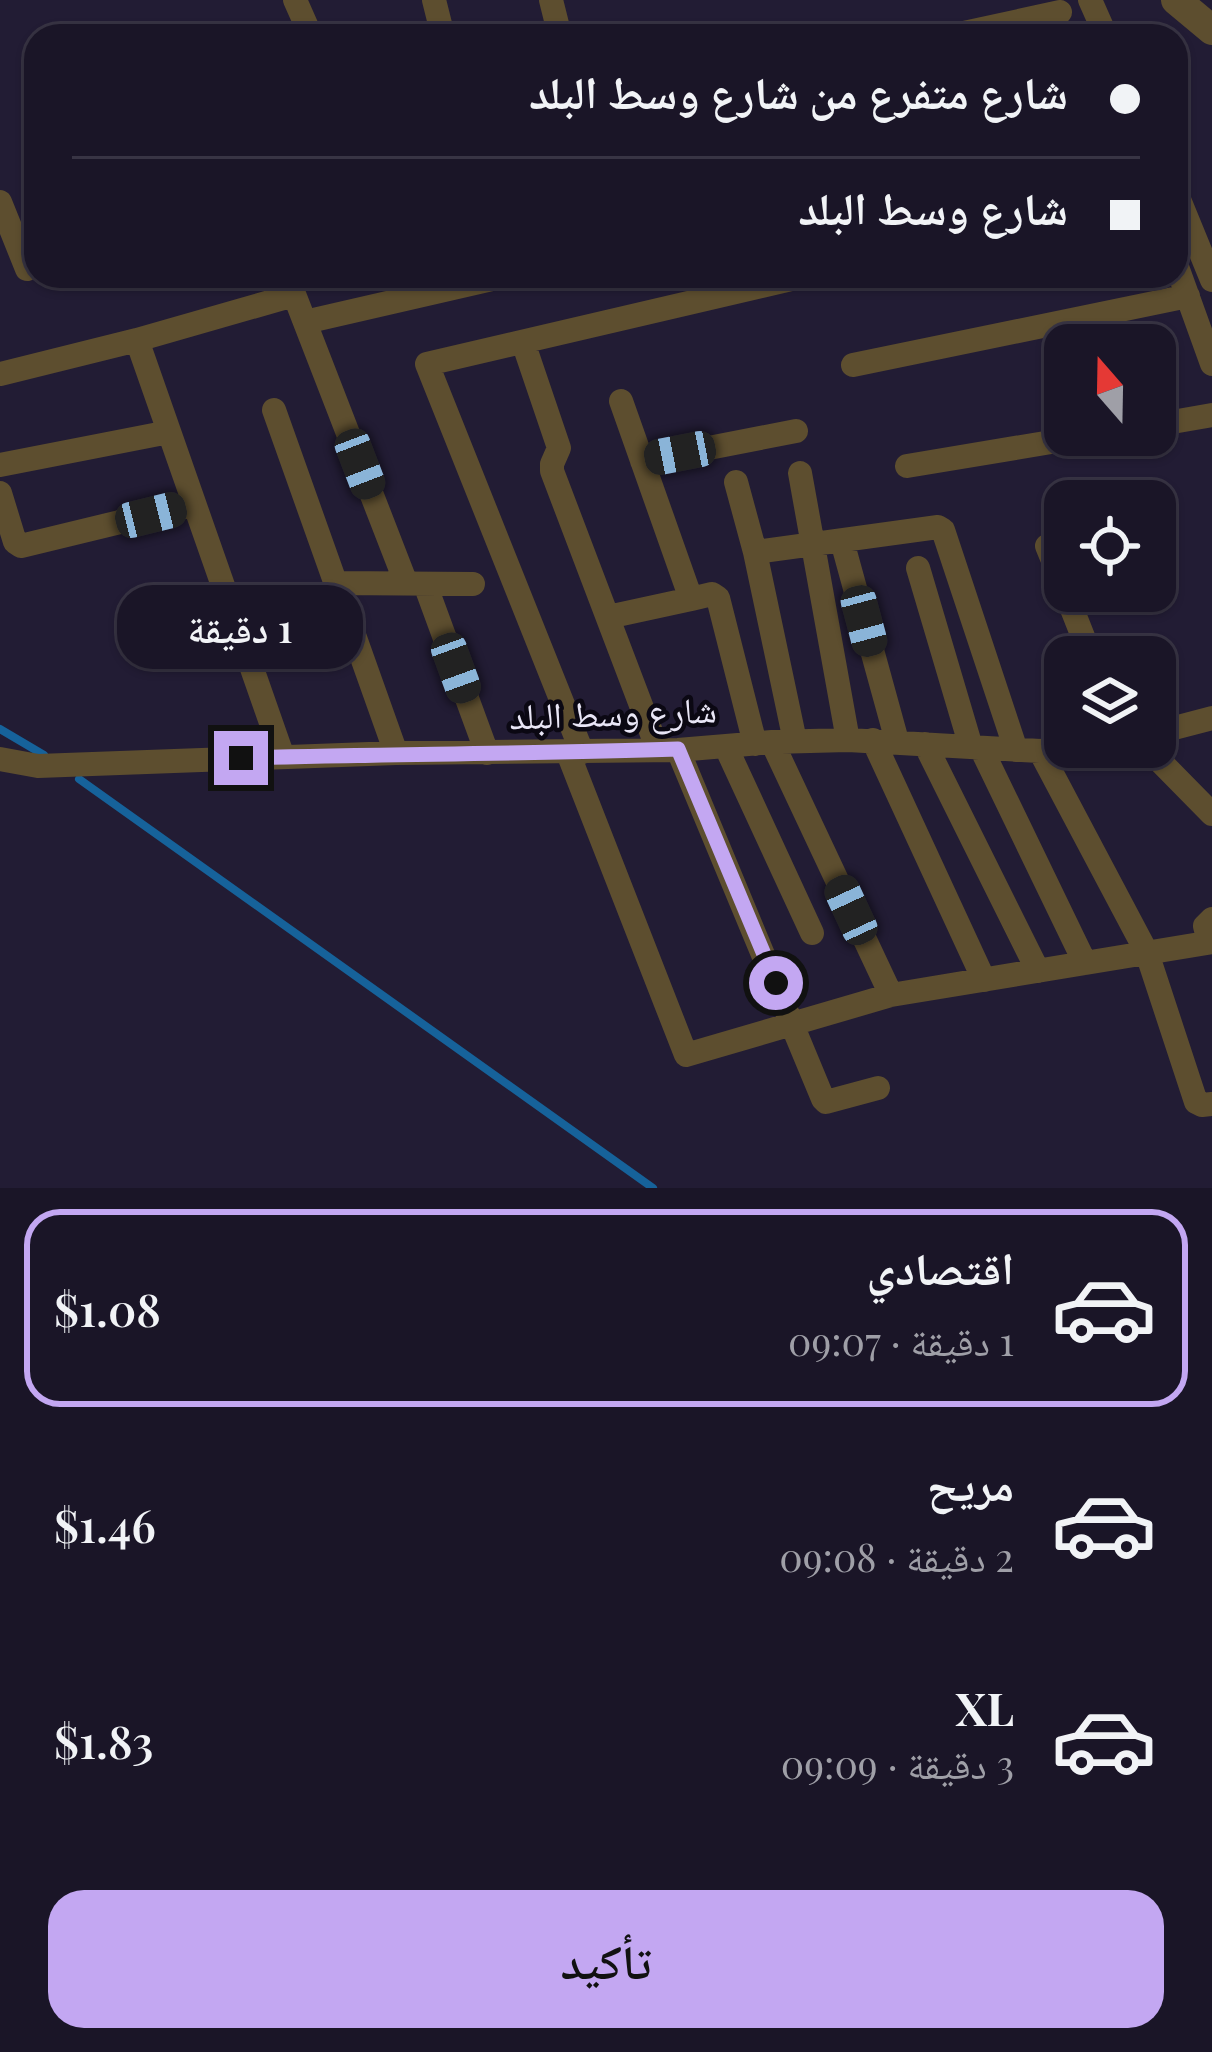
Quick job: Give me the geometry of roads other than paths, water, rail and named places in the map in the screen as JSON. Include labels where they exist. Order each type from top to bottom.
[{"type":"street","points":[[1176,0],[1212,30]]},
{"type":"street","points":[[993,24],[1057,6]]},
{"type":"street","points":[[0,202],[24,251]]},
{"type":"street","points":[[1188,221],[1212,280]]},
{"type":"street","points":[[0,374],[136,340],[285,288]]},
{"type":"street","points":[[292,288],[487,753]]},
{"type":"street","points":[[305,322],[453,288]]},
{"type":"street","points":[[753,288],[427,364],[686,1054],[890,995],[1147,953],[1211,934]]},
{"type":"street","points":[[1185,288],[1212,364]]},
{"type":"street","points":[[853,365],[1188,296]]},
{"type":"street","points":[[136,340],[283,757]]},
{"type":"street","points":[[523,342],[559,448],[552,471],[608,617],[824,1099],[830,1102],[878,1088]]},
{"type":"street","points":[[621,401],[691,599]]},
{"type":"street","points":[[274,410],[397,753]]},
{"type":"street","points":[[1176,421],[1212,415]]},
{"type":"street","points":[[642,461],[796,431]]},
{"type":"street","points":[[0,465],[169,432]]},
{"type":"street","points":[[907,466],[1044,443]]},
{"type":"street","points":[[800,473],[812,544],[873,741],[984,980]]},
{"type":"street","points":[[736,482],[755,552],[774,742]]},
{"type":"street","points":[[0,493],[21,546],[194,504]]},
{"type":"street","points":[[755,552],[938,527],[944,530],[1028,750],[1147,953],[1203,1101]]},
{"type":"street","points":[[842,541],[873,741]]},
{"type":"street","points":[[918,568],[976,748],[1085,963]]},
{"type":"street","points":[[336,583],[473,584]]},
{"type":"street","points":[[608,617],[712,594],[718,598],[774,742],[890,995]]},
{"type":"street","points":[[1176,731],[1207,727]]},
{"type":"street","name":"شارع وسط البلد","points":[[0,759],[38,766],[873,741],[1044,749]]},
{"type":"street","points":[[926,743],[1038,971]]},
{"type":"street","points":[[726,747],[812,933]]},
{"type":"street","points":[[1167,768],[1212,814]]},
{"type":"waterway","points":[[0,729],[44,755]]},
{"type":"waterway","points":[[79,779],[653,1188]]}]
